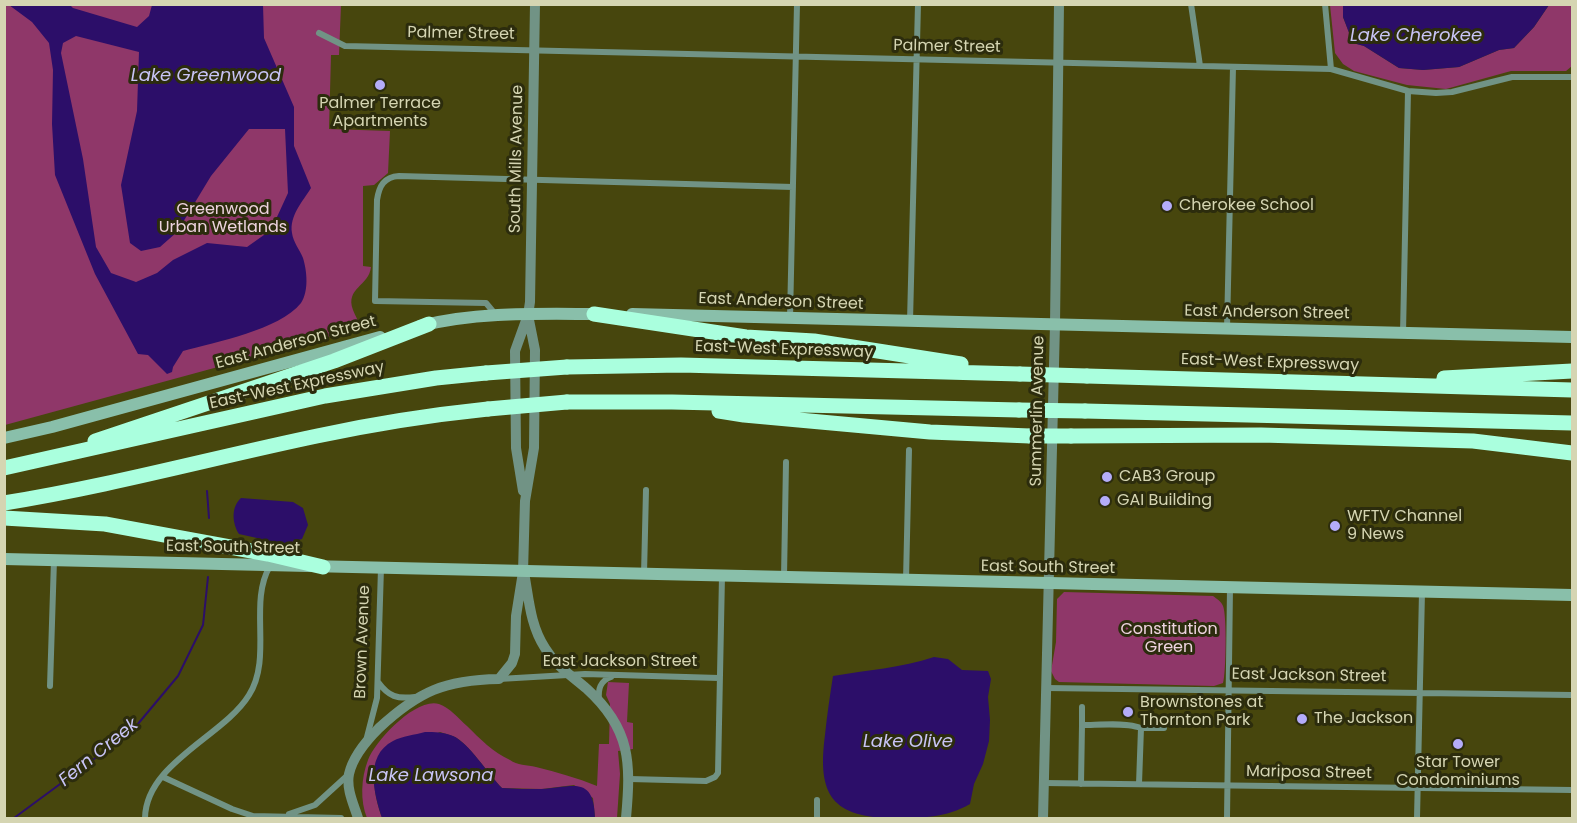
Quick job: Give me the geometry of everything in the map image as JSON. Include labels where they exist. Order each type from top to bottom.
[{"type":"highway","points":[[594,314],[746,337],[814,341],[1020,374]]},
{"type":"highway","points":[[31,464],[119,432],[334,361],[429,324]]},
{"type":"highway","name":"East-West Expressway","points":[[4,468],[31,464],[325,396],[436,378],[567,367],[681,365],[1572,390]]},
{"type":"highway","points":[[1412,386],[1448,377],[1572,371]]},
{"type":"highway","points":[[4,503],[111,484],[316,436],[380,424],[488,409],[567,402],[672,402],[1572,423]]},
{"type":"highway","points":[[672,402],[744,415],[930,432],[1030,436],[1261,435],[1473,441],[1572,453]]},
{"type":"highway","points":[[4,518],[105,524],[268,554],[322,567]]},
{"type":"main road","name":"East Anderson Street","points":[[4,438],[52,427],[429,324],[496,315],[594,314],[1572,337]]},
{"type":"main road","name":"East South Street","points":[[4,559],[1572,595]]},
{"type":"street","name":"South Mills Avenue","points":[[499,679],[512,663],[515,654],[516,616],[523,572],[525,501],[534,448],[535,350],[528,315],[536,4]]},
{"type":"street","points":[[790,319],[797,4]]},
{"type":"street","points":[[910,322],[918,4]]},
{"type":"street","name":"Summerlin Avenue","points":[[1043,819],[1055,324],[1059,4]]},
{"type":"street","points":[[1191,4],[1200,66]]},
{"type":"street","points":[[1325,4],[1331,69]]},
{"type":"street","name":"Palmer Street","points":[[319,33],[345,46],[1331,69],[1408,91],[1452,92],[1512,77],[1572,77]]},
{"type":"street","points":[[1227,328],[1233,67]]},
{"type":"street","points":[[1403,333],[1408,91]]},
{"type":"street","points":[[496,315],[486,303],[375,301],[377,200],[381,185],[392,176],[793,187]]},
{"type":"street","name":"South Mills Avenue","points":[[525,501],[516,448],[515,351],[528,315]]},
{"type":"street","points":[[906,581],[909,450]]},
{"type":"street","points":[[784,578],[786,462]]},
{"type":"street","points":[[644,574],[645,490]]},
{"type":"street","points":[[50,686],[54,560]]},
{"type":"street","points":[[145,819],[152,794],[174,763],[232,715],[249,696],[257,681],[263,578],[270,565]]},
{"type":"street","name":"Brown Avenue","points":[[349,774],[366,741],[377,698],[381,568]]},
{"type":"street","points":[[523,572],[537,634],[553,660],[599,700],[609,712],[623,739],[630,779],[626,819]]},
{"type":"street","points":[[630,779],[705,781],[715,777],[719,768],[722,576]]},
{"type":"street","points":[[1227,819],[1230,588]]},
{"type":"street","points":[[1417,819],[1422,592]]},
{"type":"street","name":"East Jackson Street","points":[[378,681],[386,693],[400,699],[416,697],[449,684],[471,680],[570,675],[719,678]]},
{"type":"street","points":[[599,700],[598,691],[603,681],[609,677],[620,676]]},
{"type":"street","name":"East Jackson Street","points":[[1046,687],[1572,695]]},
{"type":"street","name":"East Jackson Street","points":[[366,741],[416,697]]},
{"type":"street","points":[[1081,784],[1082,707]]},
{"type":"street","points":[[1082,725],[1164,728]]},
{"type":"street","points":[[1139,784],[1140,728]]},
{"type":"street","points":[[281,816],[315,805],[349,774]]},
{"type":"street","points":[[349,774],[349,789],[358,819]]},
{"type":"street","points":[[163,777],[253,817],[341,819]]},
{"type":"street","name":"Mariposa Street","points":[[1044,783],[1572,790]]},
{"type":"street","points":[[817,819],[818,800]]},
{"type":"green space","name":"Greenwood Urban Wetlands","points":[[5,5],[341,5],[339,55],[331,55],[329,129],[390,131],[388,173],[374,185],[363,186],[363,266],[371,267],[366,279],[352,297],[351,303],[361,328],[5,425]]},
{"type":"green space","points":[[1330,5],[1343,5],[1343,17],[1353,43],[1364,46],[1399,68],[1423,70],[1459,67],[1499,50],[1514,48],[1534,27],[1549,5],[1572,5],[1572,66],[1566,71],[1511,71],[1446,89],[1407,85],[1354,71],[1343,64],[1335,53]]},
{"type":"green space","name":"Constitution Green","points":[[1064,592],[1213,596],[1221,603],[1224,612],[1226,644],[1223,683],[1214,686],[1059,682],[1051,671],[1056,642],[1057,599]]},
{"type":"green space","points":[[608,682],[629,683],[627,722],[633,723],[633,749],[618,751],[620,774],[617,818],[595,818],[593,798],[574,785],[542,789],[502,788],[461,741],[440,732],[376,761],[375,790],[382,818],[367,818],[362,797],[363,782],[372,752],[398,722],[419,707],[430,704],[439,704],[447,708],[487,745],[513,762],[559,773],[597,786],[599,744],[609,744],[610,704],[606,695]]},
{"type":"water","name":"Lake Cherokee","points":[[1343,4],[1549,5],[1534,27],[1514,48],[1499,50],[1459,67],[1423,70],[1399,68],[1364,46],[1353,43],[1343,17]]},
{"type":"water","name":"Lake Greenwood","points":[[9,5],[70,5],[73,8],[137,27],[149,16],[152,5],[263,5],[264,38],[294,107],[294,146],[311,188],[297,209],[292,227],[295,243],[306,269],[305,293],[301,303],[278,321],[263,328],[183,351],[172,372],[167,374],[148,355],[138,354],[95,274],[55,175],[52,124],[53,70],[49,43],[32,22]],"holes":[[[76,36],[139,52],[137,111],[121,185],[130,243],[141,251],[160,247],[177,232],[211,176],[249,129],[285,129],[288,193],[271,230],[247,247],[207,243],[173,260],[157,273],[136,282],[111,273],[96,247],[83,159],[61,53],[63,43]]]},
{"type":"water","points":[[241,498],[293,502],[303,508],[308,525],[302,539],[284,544],[239,534],[234,515],[235,506]]},
{"type":"water","name":"Lake Olive","points":[[934,657],[948,659],[962,670],[988,671],[991,679],[988,697],[989,741],[983,764],[974,784],[970,804],[943,815],[915,818],[874,817],[843,808],[833,799],[827,788],[824,773],[823,756],[833,676],[897,666]]},
{"type":"water","name":"Lake Lawsona","points":[[425,732],[446,734],[459,740],[502,788],[541,789],[571,786],[585,789],[594,804],[595,818],[382,818],[374,787],[378,756],[393,741]]},
{"type":"waterway","name":"Fern Creek","points":[[207,491],[209,518]]},
{"type":"waterway","name":"Fern Creek","points":[[14,818],[132,731],[178,676],[203,625],[208,577]]},
{"type":"place","name":"Palmer Terrace Apartments","points":[[380,85]]},
{"type":"place","name":"Cherokee School","points":[[1167,206]]},
{"type":"place","name":"CAB3 Group","points":[[1107,477]]},
{"type":"place","name":"GAI Building","points":[[1105,501]]},
{"type":"place","name":"WFTV Channel 9 News","points":[[1335,526]]},
{"type":"place","name":"Brownstones at Thornton Park","points":[[1128,712]]},
{"type":"place","name":"The Jackson","points":[[1302,719]]},
{"type":"place","name":"Star Tower Condominiums","points":[[1458,744]]}]
